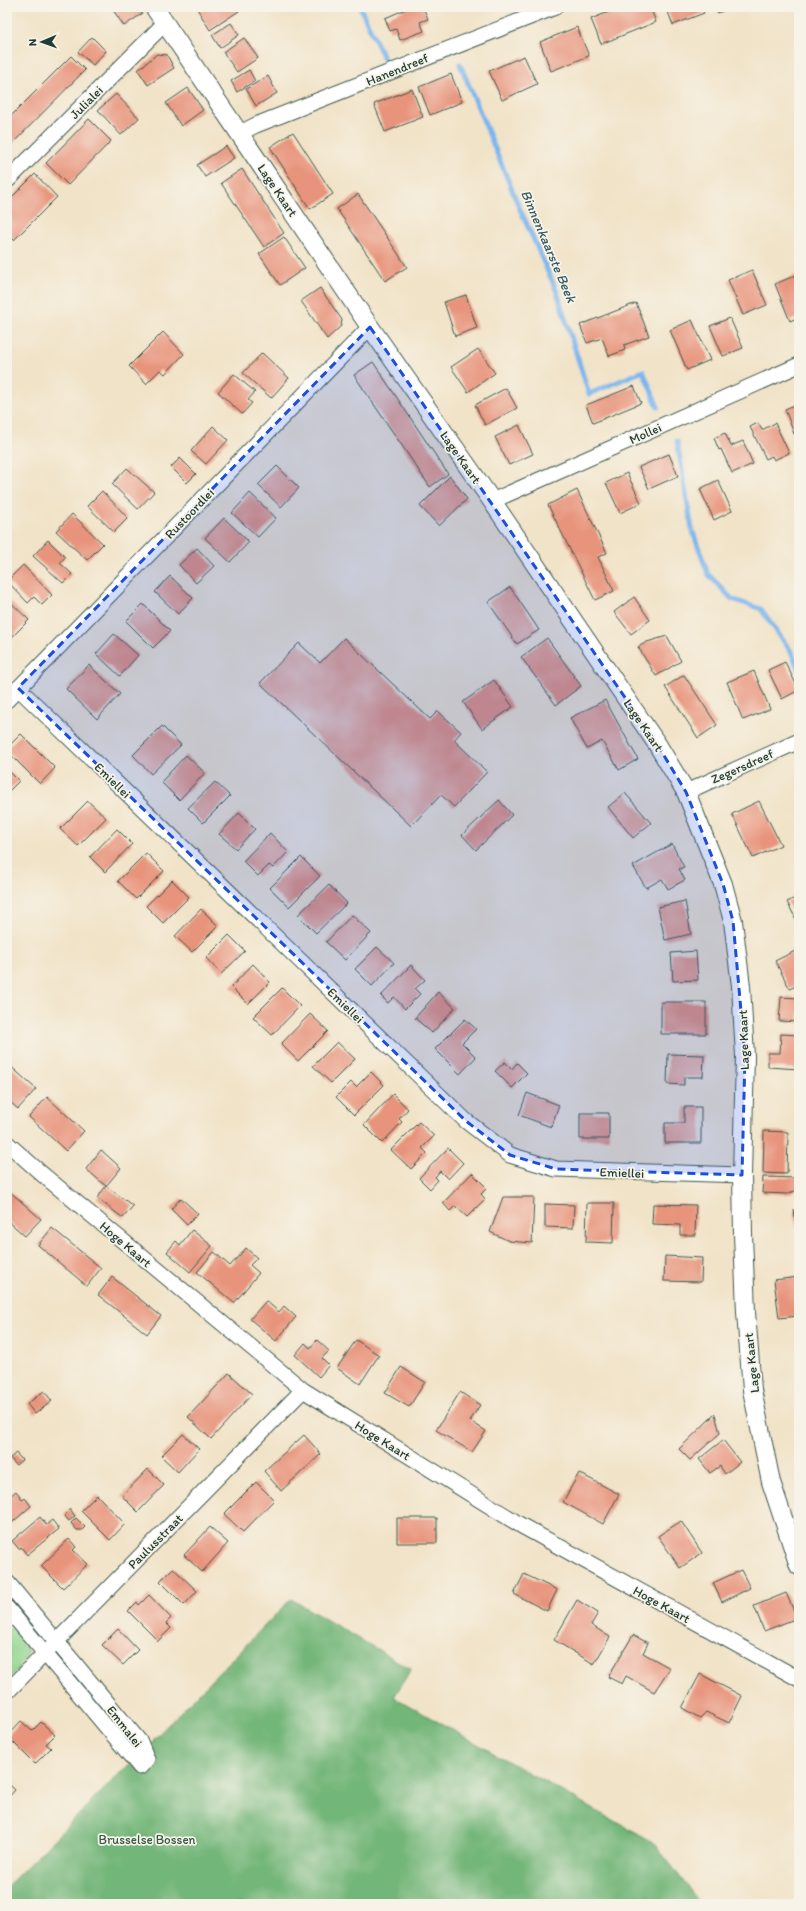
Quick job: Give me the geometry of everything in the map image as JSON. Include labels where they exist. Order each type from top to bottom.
[{"type":"street","name":"Lage Kaart","points":[[154,7],[164,24],[240,133],[370,327],[492,501],[657,744],[686,792],[723,884],[733,921],[741,986],[745,1056],[742,1175],[746,1312],[752,1390],[771,1482],[799,1566]]},
{"type":"street","name":"Hanendreef","points":[[240,133],[256,125],[555,7]]},
{"type":"street","name":"Julialei","points":[[7,181],[164,24]]},
{"type":"street","name":"Rustoordlei","points":[[7,700],[370,327]]},
{"type":"street","name":"Mollei","points":[[492,501],[799,365]]},
{"type":"street","name":"Emiellei","points":[[18,688],[460,1115],[510,1155],[556,1169],[742,1175]]},
{"type":"street","name":"Zegersdreef","points":[[686,792],[799,741]]},
{"type":"street","name":"Hoge Kaart","points":[[7,1143],[42,1174],[303,1390],[522,1526],[799,1679]]},
{"type":"street","name":"Paulusstraat","points":[[7,1692],[303,1390]]},
{"type":"street","name":"Emmalei","points":[[7,1582],[140,1742],[147,1759],[140,1767],[7,1608]]},
{"type":"highlighted area","points":[[370,327],[657,744],[686,792],[723,884],[733,921],[745,1056],[742,1175],[556,1169],[510,1155],[466,1121],[18,688]]},
{"type":"green space","name":"Brusselse Bossen","points":[[291,1599],[411,1669],[394,1697],[655,1844],[693,1894],[698,1904],[7,1904],[7,1886],[118,1775],[155,1741],[154,1739]]},
{"type":"green space","points":[[15,1625],[25,1642],[27,1654],[21,1666],[7,1680],[10,1655],[7,1631]]},
{"type":"building","points":[[111,7],[139,7],[143,13],[124,26]]},
{"type":"building","points":[[196,7],[236,7],[239,11],[210,30]]},
{"type":"building","points":[[411,7],[423,7],[428,19],[420,22],[424,31],[400,40],[396,29],[390,31],[385,18]]},
{"type":"building","points":[[621,7],[650,7],[656,22],[601,44],[591,19]]},
{"type":"building","points":[[666,7],[701,7],[704,13],[673,25]]},
{"type":"building","points":[[716,7],[733,7],[718,13]]},
{"type":"building","points":[[231,23],[239,35],[220,48],[212,35]]},
{"type":"building","points":[[577,27],[589,56],[551,71],[540,42]]},
{"type":"building","points":[[92,37],[106,51],[93,65],[78,52]]},
{"type":"building","points":[[244,38],[258,58],[237,72],[223,52]]},
{"type":"building","points":[[157,54],[167,55],[174,68],[148,85],[138,70]]},
{"type":"building","points":[[71,56],[85,70],[7,149],[7,120]]},
{"type":"building","points":[[524,56],[537,84],[502,100],[489,71]]},
{"type":"building","points":[[249,70],[255,81],[237,92],[231,81]]},
{"type":"building","points":[[451,74],[462,102],[430,115],[419,87]]},
{"type":"building","points":[[268,76],[277,93],[256,106],[246,89]]},
{"type":"building","points":[[188,88],[203,110],[181,126],[166,103]]},
{"type":"building","points":[[412,89],[423,117],[385,132],[374,104]]},
{"type":"building","points":[[116,94],[139,118],[121,135],[98,110]]},
{"type":"building","points":[[89,119],[111,141],[68,185],[46,163]]},
{"type":"building","points":[[293,132],[333,194],[310,209],[270,147]]},
{"type":"building","points":[[226,146],[234,158],[205,177],[197,165]]},
{"type":"building","points":[[242,169],[284,233],[264,247],[221,183]]},
{"type":"building","points":[[35,174],[57,197],[14,240],[7,233],[7,202]]},
{"type":"building","points":[[358,194],[407,267],[385,281],[337,209]]},
{"type":"building","points":[[284,237],[305,268],[280,285],[259,254]]},
{"type":"building","points":[[752,270],[767,305],[743,315],[728,280]]},
{"type":"building","points":[[799,274],[799,317],[790,321],[775,284]]},
{"type":"building","points":[[320,288],[342,320],[341,326],[327,339],[301,301]]},
{"type":"building","points":[[466,295],[477,328],[455,336],[444,302]]},
{"type":"building","points":[[636,303],[649,336],[624,345],[625,350],[609,356],[602,338],[587,343],[580,325]]},
{"type":"building","points":[[730,318],[743,348],[723,356],[710,326]]},
{"type":"building","points":[[692,320],[710,360],[687,370],[670,330]]},
{"type":"building","points":[[163,332],[184,354],[165,374],[160,370],[146,384],[129,366]]},
{"type":"building","points":[[478,349],[495,373],[468,392],[451,367]]},
{"type":"building","points":[[262,353],[289,378],[271,398],[243,373]]},
{"type":"building","points":[[373,362],[448,474],[430,487],[354,375]]},
{"type":"building","points":[[234,374],[255,392],[248,400],[252,403],[242,414],[218,392]]},
{"type":"building","points":[[634,386],[641,403],[593,423],[586,405]]},
{"type":"building","points":[[506,388],[517,408],[485,425],[475,405]]},
{"type":"building","points":[[799,403],[799,432],[794,434],[785,409]]},
{"type":"building","points":[[758,423],[762,430],[775,423],[789,453],[774,460],[772,456],[766,459],[750,427]]},
{"type":"building","points":[[519,425],[533,454],[509,465],[495,437]]},
{"type":"building","points":[[213,426],[228,440],[206,464],[191,451]]},
{"type":"building","points":[[725,433],[731,446],[743,441],[753,464],[732,473],[714,438]]},
{"type":"building","points":[[669,454],[678,476],[649,489],[639,467]]},
{"type":"building","points":[[180,458],[196,474],[187,483],[171,467]]},
{"type":"building","points":[[277,466],[299,488],[281,507],[258,485]]},
{"type":"building","points":[[127,468],[154,492],[138,509],[112,484]]},
{"type":"building","points":[[627,473],[641,503],[620,513],[606,483]]},
{"type":"building","points":[[450,476],[467,499],[439,526],[420,506]]},
{"type":"building","points":[[718,480],[732,511],[714,520],[700,489]]},
{"type":"building","points":[[577,490],[607,553],[598,557],[614,591],[595,600],[548,505]]},
{"type":"building","points":[[102,491],[128,518],[114,532],[87,506]]},
{"type":"building","points":[[250,493],[276,518],[258,537],[232,513]]},
{"type":"building","points":[[72,514],[103,544],[87,560],[56,531]]},
{"type":"building","points":[[224,518],[249,542],[230,562],[205,538]]},
{"type":"building","points":[[48,540],[65,557],[60,563],[72,574],[63,583],[33,556]]},
{"type":"building","points":[[197,548],[214,566],[196,583],[179,565]]},
{"type":"building","points":[[23,565],[52,595],[42,605],[34,597],[28,603],[7,581]]},
{"type":"building","points":[[170,576],[193,598],[178,614],[155,592]]},
{"type":"building","points":[[510,587],[539,630],[517,644],[488,602]]},
{"type":"building","points":[[634,597],[650,620],[631,634],[614,612]]},
{"type":"building","points":[[7,599],[29,620],[7,642]]},
{"type":"building","points":[[143,604],[170,631],[153,648],[126,621]]},
{"type":"building","points":[[114,634],[138,655],[120,676],[96,654]]},
{"type":"building","points":[[667,636],[681,661],[656,676],[638,647],[647,642]]},
{"type":"building","points":[[344,638],[430,719],[438,711],[461,732],[454,740],[487,772],[454,807],[441,795],[411,826],[260,683],[299,643],[320,663]]},
{"type":"building","points":[[547,638],[581,686],[556,705],[521,657]]},
{"type":"building","points":[[785,662],[799,690],[782,699],[768,670]]},
{"type":"building","points":[[89,665],[120,694],[97,719],[66,689]]},
{"type":"building","points":[[754,671],[770,709],[743,720],[727,682]]},
{"type":"building","points":[[684,675],[717,725],[698,738],[665,687]]},
{"type":"building","points":[[494,680],[513,707],[482,729],[463,702]]},
{"type":"building","points":[[605,700],[638,759],[619,770],[602,741],[587,749],[570,718]]},
{"type":"building","points":[[162,726],[181,745],[151,774],[133,755]]},
{"type":"building","points":[[21,734],[55,768],[40,784],[7,751],[7,748]]},
{"type":"building","points":[[186,755],[205,773],[179,800],[161,782]]},
{"type":"building","points":[[7,769],[19,781],[7,793]]},
{"type":"building","points":[[215,782],[230,796],[203,823],[188,808]]},
{"type":"building","points":[[625,793],[651,823],[633,838],[608,807]]},
{"type":"building","points":[[499,800],[512,815],[476,850],[462,835]]},
{"type":"building","points":[[88,801],[106,818],[78,846],[60,829]]},
{"type":"building","points":[[759,801],[781,845],[753,858],[732,814]]},
{"type":"building","points":[[239,813],[255,829],[236,849],[219,834]]},
{"type":"building","points":[[117,829],[132,844],[105,872],[90,857]]},
{"type":"building","points":[[270,833],[288,852],[273,868],[269,865],[258,876],[243,861]]},
{"type":"building","points":[[672,844],[684,867],[679,869],[685,880],[668,889],[662,879],[646,888],[633,866]]},
{"type":"building","points":[[146,853],[164,871],[136,899],[118,881]]},
{"type":"building","points":[[301,857],[320,876],[289,907],[270,888]]},
{"type":"building","points":[[172,880],[189,897],[163,923],[146,906]]},
{"type":"building","points":[[329,885],[347,903],[316,933],[298,915]]},
{"type":"building","points":[[799,896],[799,923],[798,923],[787,902]]},
{"type":"building","points":[[685,901],[691,934],[665,940],[658,907]]},
{"type":"building","points":[[201,909],[218,926],[192,952],[175,936]]},
{"type":"building","points":[[352,915],[371,933],[345,960],[326,942]]},
{"type":"building","points":[[229,935],[245,951],[221,974],[206,958]]},
{"type":"building","points":[[377,947],[394,963],[372,986],[355,969]]},
{"type":"building","points":[[799,949],[799,984],[790,989],[775,961]]},
{"type":"building","points":[[696,951],[698,980],[673,981],[671,953]]},
{"type":"building","points":[[253,964],[270,982],[248,1004],[231,987]]},
{"type":"building","points":[[411,965],[425,980],[415,989],[420,994],[405,1009],[394,997],[388,1003],[381,996]]},
{"type":"building","points":[[282,988],[300,1006],[272,1035],[253,1017]]},
{"type":"building","points":[[438,992],[455,1008],[432,1033],[415,1018]]},
{"type":"building","points":[[781,997],[799,998],[799,1022],[779,1021]]},
{"type":"building","points":[[661,1002],[706,1002],[706,1034],[661,1034]]},
{"type":"building","points":[[310,1014],[328,1031],[298,1061],[281,1044]]},
{"type":"building","points":[[465,1019],[476,1029],[462,1043],[476,1057],[460,1074],[435,1049]]},
{"type":"building","points":[[781,1034],[799,1035],[799,1069],[768,1067],[768,1053],[780,1053]]},
{"type":"building","points":[[337,1042],[355,1059],[331,1083],[313,1066]]},
{"type":"building","points":[[668,1054],[704,1055],[703,1077],[684,1077],[684,1085],[667,1084]]},
{"type":"building","points":[[505,1062],[512,1069],[517,1063],[527,1073],[512,1088],[495,1071]]},
{"type":"building","points":[[7,1063],[36,1089],[18,1109],[7,1099]]},
{"type":"building","points":[[371,1072],[384,1085],[354,1115],[336,1097],[351,1082],[356,1087]]},
{"type":"building","points":[[527,1093],[559,1105],[551,1127],[519,1115]]},
{"type":"building","points":[[393,1094],[408,1109],[399,1119],[402,1122],[382,1143],[364,1125]]},
{"type":"building","points":[[47,1097],[84,1131],[66,1151],[29,1117]]},
{"type":"building","points":[[684,1107],[701,1107],[701,1143],[665,1143],[665,1123],[684,1123]]},
{"type":"building","points":[[580,1113],[609,1113],[609,1139],[580,1139]]},
{"type":"building","points":[[419,1122],[434,1136],[422,1148],[427,1153],[411,1169],[391,1150]]},
{"type":"building","points":[[764,1131],[788,1132],[787,1174],[763,1173]]},
{"type":"building","points":[[448,1148],[463,1163],[448,1179],[440,1171],[435,1177],[438,1180],[430,1189],[419,1178]]},
{"type":"building","points":[[101,1150],[121,1168],[106,1186],[86,1169]]},
{"type":"building","points":[[472,1173],[487,1188],[481,1194],[485,1199],[467,1217],[455,1206],[450,1211],[443,1203]]},
{"type":"building","points":[[763,1177],[799,1178],[799,1189],[788,1194],[762,1193]]},
{"type":"building","points":[[106,1186],[133,1206],[123,1218],[97,1198]]},
{"type":"building","points":[[7,1189],[41,1219],[25,1236],[7,1220]]},
{"type":"building","points":[[503,1197],[534,1197],[532,1243],[509,1241],[490,1232]]},
{"type":"building","points":[[181,1198],[198,1214],[187,1225],[171,1209]]},
{"type":"building","points":[[587,1203],[614,1203],[613,1243],[586,1242]]},
{"type":"building","points":[[545,1204],[574,1205],[573,1228],[545,1227]]},
{"type":"building","points":[[653,1204],[696,1205],[695,1235],[680,1235],[680,1225],[652,1224]]},
{"type":"building","points":[[794,1210],[799,1210],[798,1237]]},
{"type":"building","points":[[52,1228],[101,1268],[87,1286],[38,1245]]},
{"type":"building","points":[[192,1230],[212,1246],[190,1272],[167,1252],[176,1241],[180,1245]]},
{"type":"building","points":[[246,1248],[257,1258],[250,1265],[259,1273],[234,1303],[197,1272],[214,1252],[230,1266]]},
{"type":"building","points":[[665,1256],[702,1258],[701,1282],[664,1281]]},
{"type":"building","points":[[112,1277],[161,1316],[147,1334],[98,1295]]},
{"type":"building","points":[[799,1277],[799,1316],[779,1318],[774,1280]]},
{"type":"building","points":[[266,1301],[279,1312],[284,1306],[296,1317],[276,1341],[250,1319]]},
{"type":"building","points":[[317,1340],[329,1351],[322,1358],[329,1365],[319,1377],[295,1355],[305,1343],[310,1348]]},
{"type":"building","points":[[356,1340],[379,1355],[360,1384],[337,1368]]},
{"type":"building","points":[[401,1367],[425,1382],[409,1407],[385,1393]]},
{"type":"building","points":[[229,1373],[252,1394],[211,1439],[188,1417]]},
{"type":"building","points":[[44,1391],[52,1401],[35,1414],[27,1404]]},
{"type":"building","points":[[460,1392],[480,1405],[470,1421],[486,1431],[472,1452],[436,1430]]},
{"type":"building","points":[[715,1414],[720,1433],[690,1460],[679,1449]]},
{"type":"building","points":[[183,1434],[199,1449],[178,1472],[161,1456]]},
{"type":"building","points":[[304,1435],[321,1454],[281,1491],[264,1471]]},
{"type":"building","points":[[723,1440],[740,1462],[725,1474],[720,1466],[710,1473],[699,1459]]},
{"type":"building","points":[[16,1453],[22,1460],[16,1465],[10,1458]]},
{"type":"building","points":[[148,1469],[164,1485],[138,1512],[122,1496]]},
{"type":"building","points":[[579,1473],[619,1494],[603,1524],[563,1502]]},
{"type":"building","points":[[256,1482],[274,1500],[243,1532],[224,1514]]},
{"type":"building","points":[[16,1491],[23,1500],[25,1498],[31,1506],[7,1527],[7,1499]]},
{"type":"building","points":[[97,1495],[125,1524],[110,1540],[81,1511]]},
{"type":"building","points":[[70,1509],[75,1516],[69,1521],[64,1515]]},
{"type":"building","points":[[40,1517],[46,1525],[52,1520],[59,1529],[27,1555],[21,1547],[19,1549],[12,1541]]},
{"type":"building","points":[[76,1518],[85,1527],[82,1530],[77,1530],[71,1523]]},
{"type":"building","points":[[397,1518],[437,1518],[437,1543],[397,1543]]},
{"type":"building","points":[[681,1521],[702,1553],[680,1568],[658,1536]]},
{"type":"building","points":[[210,1527],[228,1543],[202,1572],[184,1555]]},
{"type":"building","points":[[69,1539],[76,1547],[73,1550],[88,1564],[63,1588],[41,1566]]},
{"type":"building","points":[[173,1568],[197,1591],[184,1605],[160,1581]]},
{"type":"building","points":[[741,1570],[750,1588],[722,1602],[713,1583]]},
{"type":"building","points":[[524,1574],[557,1590],[547,1611],[514,1594]]},
{"type":"building","points":[[786,1593],[797,1618],[764,1631],[754,1606]]},
{"type":"building","points":[[149,1595],[171,1618],[166,1623],[171,1628],[158,1641],[128,1611],[137,1602],[139,1605]]},
{"type":"building","points":[[577,1600],[598,1613],[591,1625],[610,1637],[594,1664],[554,1640]]},
{"type":"building","points":[[118,1629],[138,1650],[123,1665],[102,1645]]},
{"type":"building","points":[[633,1635],[648,1643],[643,1653],[670,1668],[654,1692],[626,1676],[622,1684],[608,1677]]},
{"type":"building","points":[[700,1674],[742,1696],[729,1723],[706,1712],[700,1718],[682,1708]]},
{"type":"building","points":[[21,1721],[32,1731],[41,1722],[55,1735],[46,1744],[51,1748],[35,1764],[7,1736]]},
{"type":"building","points":[[7,1782],[15,1790],[7,1799]]},
{"type":"waterway","name":"Binnenkaarste Beek","points":[[360,7],[384,59]]},
{"type":"waterway","name":"Binnenkaarste Beek","points":[[460,64],[520,209],[557,292],[589,394],[643,371],[658,407]]},
{"type":"waterway","name":"Binnenkaarste Beek","points":[[677,441],[692,529],[708,574],[732,599],[761,609],[792,653],[799,670]]}]
